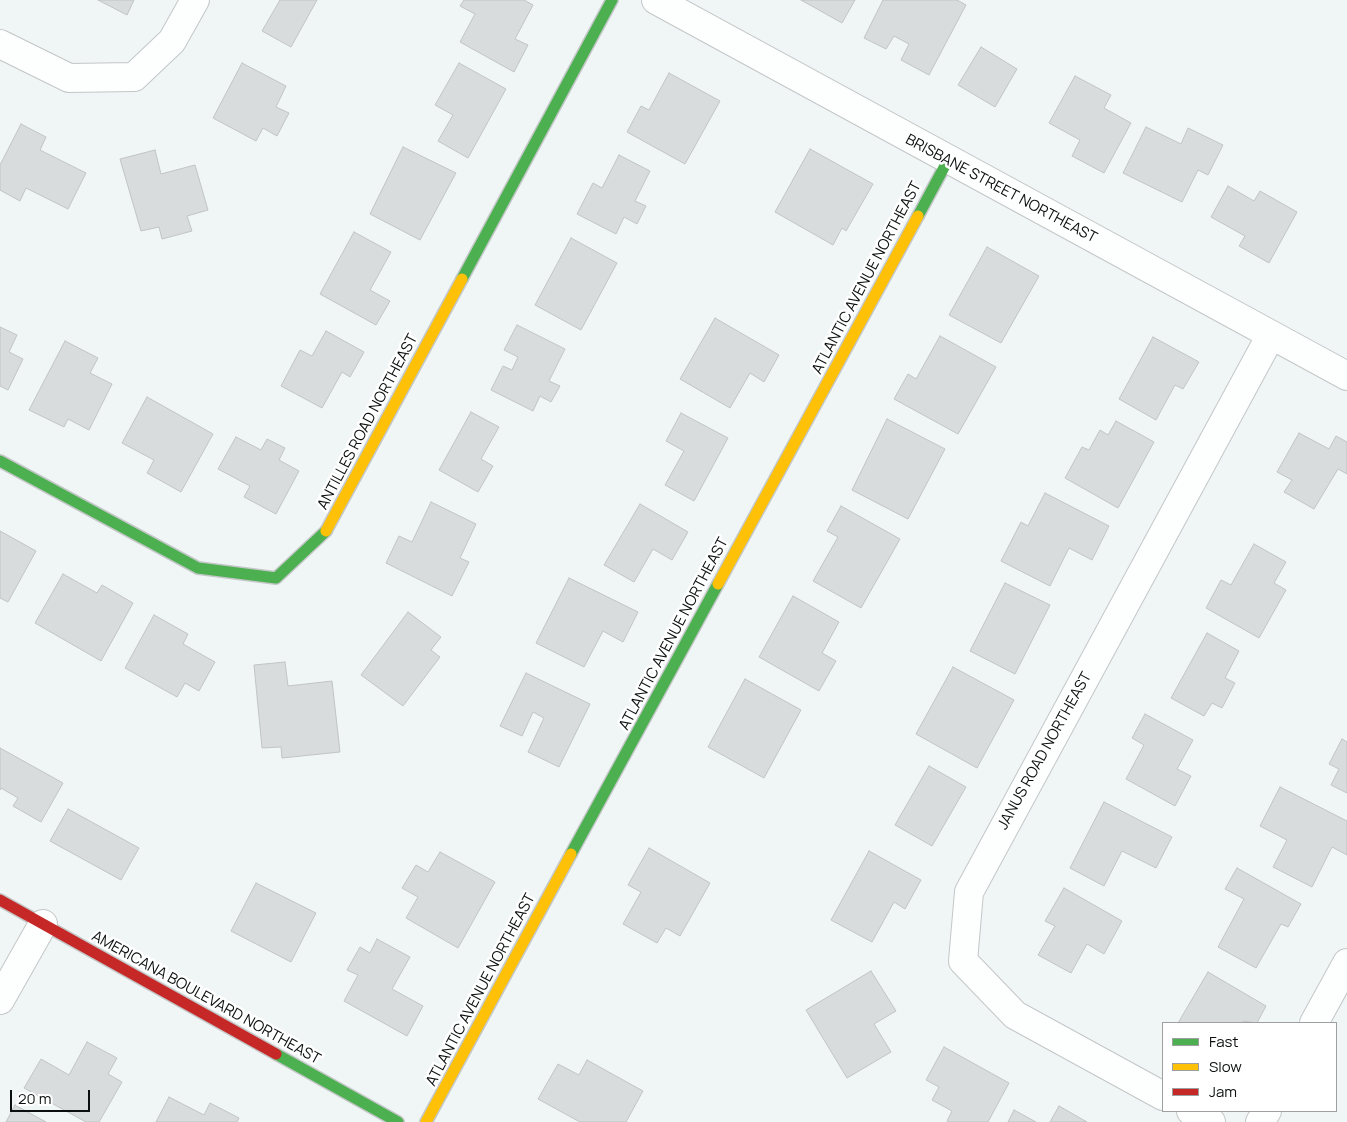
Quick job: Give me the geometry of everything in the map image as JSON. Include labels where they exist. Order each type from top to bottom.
[{"type":"street","points":[[0,44],[69,78],[134,77],[172,41],[195,0]]},
{"type":"street","name":"ANTILLES ROAD NORTHEAST","points":[[0,460],[198,568],[276,578],[326,531],[612,0]]},
{"type":"street","name":"BRISBANE STREET NORTHEAST","points":[[656,0],[1347,376]]},
{"type":"street","name":"ATLANTIC AVENUE NORTHEAST","points":[[426,1122],[948,160]]},
{"type":"street","name":"JANUS ROAD NORTHEAST","points":[[1162,1095],[1015,1015],[969,967],[963,960],[969,892],[1271,335]]},
{"type":"street","name":"AMERICANA BOULEVARD NORTHEAST","points":[[0,900],[398,1122]]},
{"type":"street","points":[[0,1000],[43,924]]},
{"type":"street","points":[[1315,1022],[1347,963]]},
{"type":"street","points":[[1193,1112],[1211,1122]]},
{"type":"building","points":[[98,0],[134,0],[127,15]]},
{"type":"building","points":[[280,0],[317,0],[291,47],[262,31]]},
{"type":"building","points":[[464,0],[524,0],[533,5],[515,39],[528,45],[514,72],[460,42],[475,14],[460,6]]},
{"type":"building","points":[[801,0],[855,0],[842,23]]},
{"type":"building","points":[[883,0],[957,0],[966,5],[929,75],[901,60],[909,44],[894,36],[886,49],[864,38]]},
{"type":"building","points":[[981,47],[1017,69],[995,107],[958,85]]},
{"type":"building","points":[[242,63],[286,86],[276,107],[289,113],[277,136],[263,128],[256,141],[213,118]]},
{"type":"building","points":[[459,63],[506,89],[468,158],[438,141],[453,115],[435,105]]},
{"type":"building","points":[[669,73],[720,101],[685,164],[627,132],[641,106],[649,110]]},
{"type":"building","points":[[1075,76],[1111,95],[1104,108],[1131,123],[1104,173],[1072,156],[1080,140],[1049,123]]},
{"type":"building","points":[[21,124],[46,137],[40,150],[86,173],[68,209],[26,188],[20,201],[0,190],[0,165]]},
{"type":"building","points":[[1146,127],[1181,144],[1188,128],[1223,145],[1208,175],[1198,170],[1182,202],[1123,173]]},
{"type":"building","points":[[403,147],[456,173],[420,240],[370,214]]},
{"type":"building","points":[[810,149],[873,184],[846,231],[842,228],[833,245],[775,212]]},
{"type":"building","points":[[155,150],[161,174],[195,165],[208,210],[187,216],[192,231],[162,239],[159,227],[141,231],[120,159]]},
{"type":"building","points":[[619,155],[650,171],[635,201],[646,206],[637,224],[624,217],[616,234],[577,214],[593,183],[602,188]]},
{"type":"building","points":[[1228,186],[1254,201],[1260,191],[1297,212],[1269,263],[1239,246],[1245,236],[1211,217]]},
{"type":"building","points":[[354,232],[391,252],[370,290],[390,301],[376,325],[320,294]]},
{"type":"building","points":[[571,238],[617,263],[581,330],[535,305]]},
{"type":"building","points":[[987,247],[1039,276],[1001,343],[949,315]]},
{"type":"building","points":[[715,318],[779,355],[764,382],[750,373],[730,408],[680,379]]},
{"type":"building","points":[[517,325],[565,349],[549,381],[560,386],[551,402],[540,396],[533,411],[491,390],[503,366],[512,370],[518,357],[504,350]]},
{"type":"building","points":[[0,327],[17,335],[9,352],[23,359],[8,390],[0,386]]},
{"type":"building","points":[[326,331],[364,352],[350,377],[342,372],[322,408],[281,386],[300,350],[312,356]]},
{"type":"building","points":[[940,336],[996,367],[958,434],[894,399],[908,374],[916,379]]},
{"type":"building","points":[[1153,337],[1199,362],[1183,389],[1175,385],[1156,420],[1119,399]]},
{"type":"building","points":[[65,341],[98,358],[90,373],[112,384],[89,430],[68,419],[64,427],[29,410]]},
{"type":"building","points":[[147,397],[213,434],[181,492],[147,473],[154,460],[122,443]]},
{"type":"building","points":[[471,412],[499,427],[481,459],[493,466],[478,492],[439,470]]},
{"type":"building","points":[[681,413],[728,438],[694,501],[665,485],[684,451],[666,441]]},
{"type":"building","points":[[887,419],[945,449],[908,519],[852,490]]},
{"type":"building","points":[[1116,421],[1154,442],[1118,508],[1065,478],[1082,447],[1089,450],[1100,430],[1108,435]]},
{"type":"building","points":[[1299,433],[1329,449],[1336,436],[1347,442],[1347,474],[1338,469],[1314,509],[1284,492],[1292,480],[1277,472]]},
{"type":"building","points":[[236,437],[261,450],[267,439],[285,448],[279,460],[299,471],[276,514],[244,497],[250,486],[218,469]]},
{"type":"building","points":[[1045,493],[1109,526],[1092,560],[1069,548],[1050,586],[1001,561],[1021,522],[1028,526]]},
{"type":"building","points":[[431,502],[476,524],[460,558],[469,562],[452,596],[386,563],[399,536],[412,542]]},
{"type":"building","points":[[640,504],[688,532],[672,560],[653,549],[634,582],[604,565]]},
{"type":"building","points":[[841,506],[900,539],[861,608],[813,581],[838,537],[827,531]]},
{"type":"building","points":[[0,531],[36,551],[8,602],[0,598]]},
{"type":"building","points":[[1254,544],[1286,562],[1274,583],[1286,590],[1259,638],[1206,608],[1221,580],[1231,585]]},
{"type":"building","points":[[63,574],[97,593],[102,585],[133,603],[101,661],[35,623]]},
{"type":"building","points":[[569,578],[638,612],[623,642],[603,631],[584,667],[536,643]]},
{"type":"building","points":[[1005,583],[1050,605],[1015,674],[970,651]]},
{"type":"building","points":[[793,596],[839,622],[822,653],[836,661],[819,691],[759,657]]},
{"type":"building","points":[[408,612],[441,637],[431,650],[440,657],[403,706],[361,675]]},
{"type":"building","points":[[154,615],[188,634],[183,644],[215,662],[199,691],[185,683],[177,697],[125,668]]},
{"type":"building","points":[[1207,633],[1239,651],[1225,678],[1235,683],[1222,708],[1212,703],[1204,716],[1171,698]]},
{"type":"building","points":[[285,662],[288,686],[332,681],[340,752],[282,758],[281,747],[262,748],[254,665]]},
{"type":"building","points":[[953,667],[1014,700],[977,768],[916,734]]},
{"type":"building","points":[[526,673],[590,704],[559,767],[528,752],[544,718],[533,712],[522,736],[500,726]]},
{"type":"building","points":[[745,679],[801,710],[764,778],[708,747]]},
{"type":"building","points":[[1145,714],[1193,740],[1177,769],[1191,776],[1175,806],[1126,779],[1144,745],[1132,738]]},
{"type":"building","points":[[1342,739],[1347,742],[1347,793],[1331,785],[1339,769],[1329,764]]},
{"type":"building","points":[[0,748],[63,783],[41,822],[13,806],[18,798],[1,788],[0,790]]},
{"type":"building","points":[[929,766],[966,787],[932,846],[895,825]]},
{"type":"building","points":[[1280,787],[1347,821],[1347,855],[1332,847],[1312,887],[1273,867],[1287,840],[1260,826]]},
{"type":"building","points":[[1104,802],[1172,837],[1156,868],[1122,851],[1104,886],[1070,868]]},
{"type":"building","points":[[68,809],[139,848],[121,880],[50,841]]},
{"type":"building","points":[[649,848],[710,883],[680,936],[666,928],[657,943],[623,924],[641,892],[628,885]]},
{"type":"building","points":[[869,851],[921,880],[905,909],[894,902],[872,942],[831,920]]},
{"type":"building","points":[[440,852],[495,882],[458,948],[406,918],[418,897],[402,888],[416,865],[428,872]]},
{"type":"building","points":[[1237,868],[1301,904],[1288,927],[1281,924],[1256,968],[1218,947],[1244,899],[1225,889]]},
{"type":"building","points":[[256,883],[316,913],[291,962],[231,931]]},
{"type":"building","points":[[1064,888],[1122,921],[1104,954],[1087,944],[1071,973],[1038,955],[1055,926],[1045,921]]},
{"type":"building","points":[[377,939],[410,957],[392,989],[423,1006],[407,1036],[344,1001],[358,975],[347,970],[360,947],[370,953]]},
{"type":"building","points":[[871,971],[896,1011],[874,1024],[891,1052],[847,1078],[806,1010]]},
{"type":"building","points":[[1208,972],[1266,1006],[1258,1022],[1179,1022]]},
{"type":"building","points":[[87,1042],[117,1058],[108,1074],[122,1082],[99,1122],[86,1122],[24,1088],[41,1059],[69,1075]]},
{"type":"building","points":[[944,1047],[1009,1083],[988,1122],[949,1122],[947,1121],[952,1111],[932,1100],[939,1087],[926,1080]]},
{"type":"building","points":[[587,1060],[643,1091],[626,1122],[580,1122],[538,1099],[558,1064],[579,1075]]},
{"type":"building","points":[[169,1097],[204,1115],[210,1103],[239,1118],[237,1122],[156,1122]]},
{"type":"building","points":[[15,1105],[46,1122],[6,1122]]},
{"type":"building","points":[[1059,1106],[1087,1122],[1050,1122]]},
{"type":"building","points":[[1014,1110],[1036,1122],[1008,1122]]},
{"type":"traffic: fast","points":[[462,279],[612,0]]},
{"type":"traffic: fast","points":[[918,216],[948,160]]},
{"type":"traffic: fast","points":[[0,461],[198,568],[276,578],[326,531]]},
{"type":"traffic: fast","points":[[571,854],[718,584]]},
{"type":"traffic: fast","points":[[276,1054],[398,1122]]},
{"type":"traffic: slow","points":[[718,584],[918,216]]},
{"type":"traffic: slow","points":[[326,531],[462,279]]},
{"type":"traffic: slow","points":[[426,1122],[571,854]]},
{"type":"traffic: jam","points":[[0,900],[276,1054]]}]
